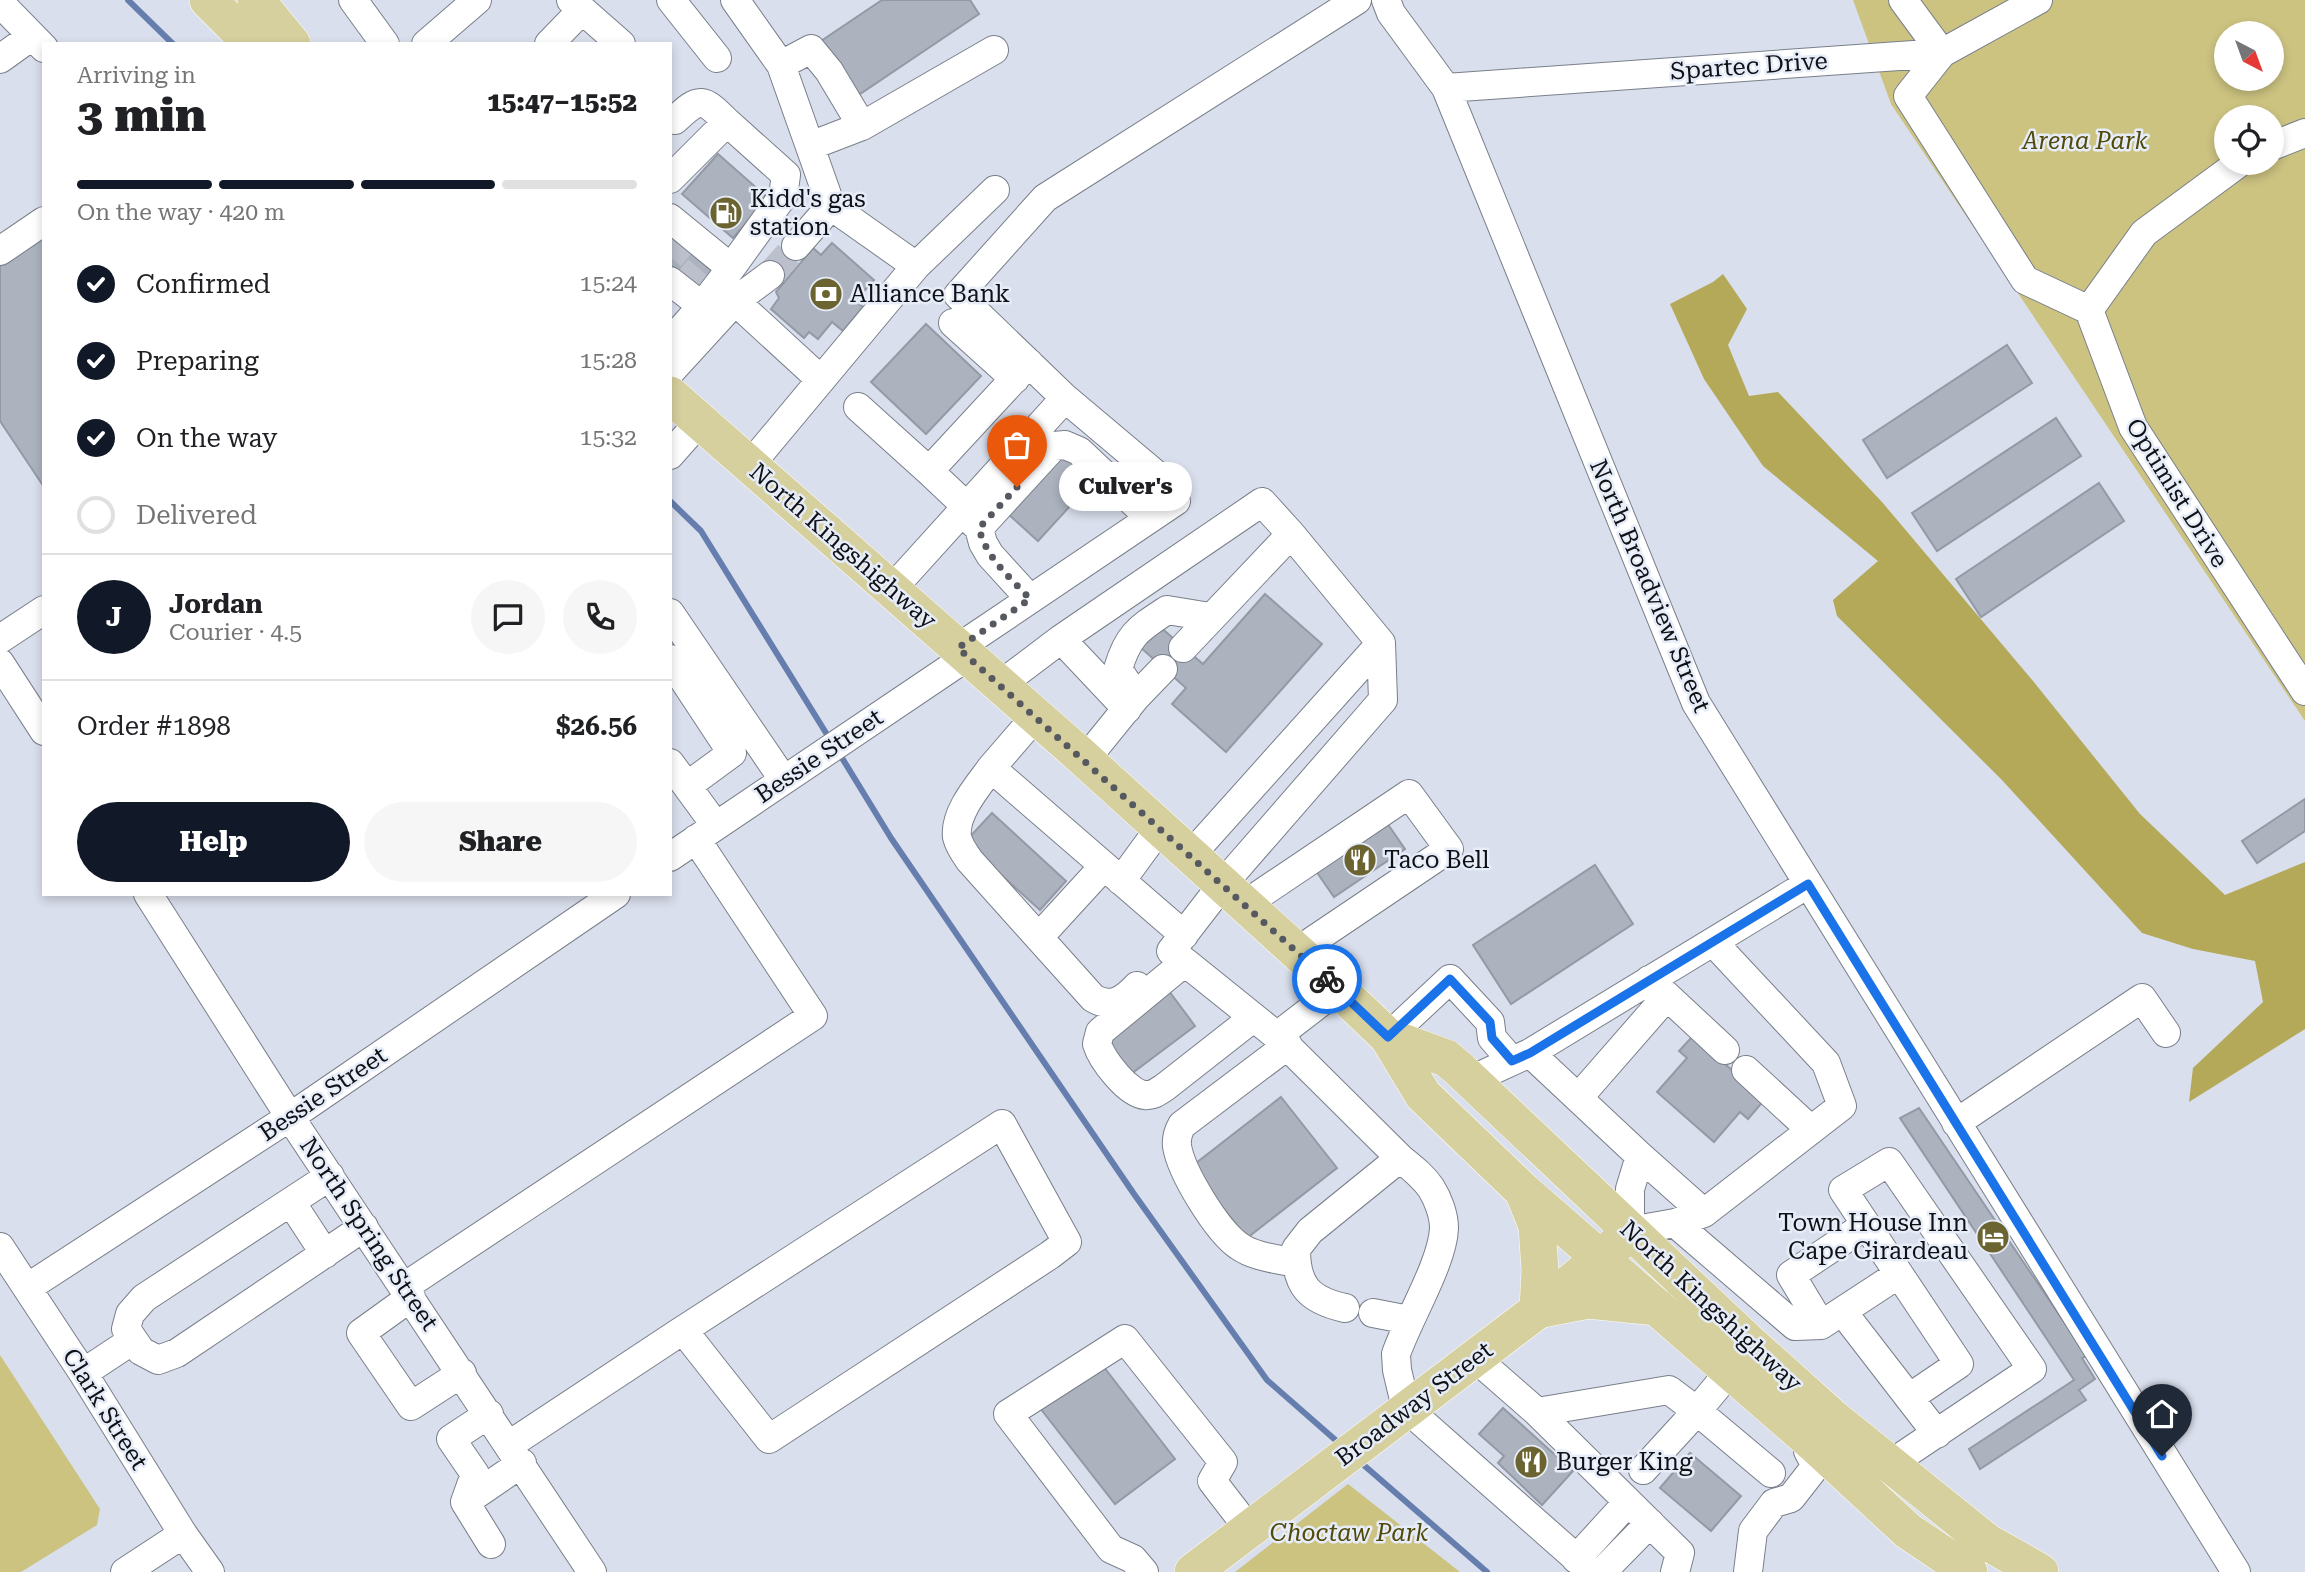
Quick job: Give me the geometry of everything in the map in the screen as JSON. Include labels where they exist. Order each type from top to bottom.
[{"type":"main road","points":[[208,0],[265,14],[290,42]]},
{"type":"main road","name":"North Kingshighway","points":[[672,397],[1085,760],[1338,989],[1388,1037],[1423,1095],[1523,1191],[1730,1371],[1811,1447],[1908,1531],[1969,1572]]},
{"type":"main road","name":"North Kingshighway","points":[[1388,1037],[1446,1059],[1465,1074],[1746,1340],[1889,1465],[1987,1542],[2040,1572]]},
{"type":"main road","points":[[1523,1191],[1537,1226],[1540,1270],[1538,1310],[1588,1300],[1657,1307]]},
{"type":"main road","name":"Broadway Street","points":[[1193,1572],[1538,1310],[1630,1231]]},
{"type":"street","points":[[353,0],[384,42]]},
{"type":"street","points":[[428,42],[477,0]]},
{"type":"street","points":[[671,0],[717,58]]},
{"type":"street","points":[[735,0],[782,65],[831,205],[916,266]]},
{"type":"street","points":[[1022,371],[958,295],[1045,198],[1357,0]]},
{"type":"street","name":"North Broadview Street","points":[[1386,0],[1391,13],[1446,88],[1696,703],[2236,1572]]},
{"type":"street","points":[[1903,0],[1942,52],[1908,96],[2025,280],[2089,310],[2144,233],[2223,175]]},
{"type":"street","name":"Spartec Drive","points":[[1446,88],[1942,52],[2038,0]]},
{"type":"street","points":[[0,3],[38,42],[0,59]]},
{"type":"street","points":[[549,42],[576,5],[619,42]]},
{"type":"street","points":[[573,42],[580,39],[596,42]]},
{"type":"street","points":[[782,65],[811,49],[829,71],[862,126]]},
{"type":"street","points":[[672,340],[702,306],[715,261],[783,196],[786,175],[812,152],[994,50]]},
{"type":"street","points":[[675,120],[692,104],[701,101],[709,104],[786,175]]},
{"type":"street","points":[[672,177],[727,122]]},
{"type":"street","points":[[2284,141],[2305,133]]},
{"type":"street","points":[[750,464],[916,266],[995,190]]},
{"type":"street","points":[[796,246],[831,205]]},
{"type":"street","points":[[0,251],[42,223]]},
{"type":"street","points":[[680,232],[715,261]]},
{"type":"street","points":[[672,370],[735,301],[770,275]]},
{"type":"street","points":[[672,283],[702,306]]},
{"type":"street","points":[[735,301],[821,380]]},
{"type":"street","name":"Optimist Drive","points":[[2089,310],[2133,427],[2305,691]]},
{"type":"street","points":[[953,323],[1065,398],[969,516]]},
{"type":"street","points":[[929,471],[1022,371]]},
{"type":"street","name":"Bessie Street","points":[[672,856],[861,729],[1030,599],[1176,501],[1160,478],[1065,398]]},
{"type":"street","points":[[858,407],[929,471],[969,516],[989,555],[1030,599]]},
{"type":"street","points":[[672,453],[700,421]]},
{"type":"street","points":[[892,589],[969,516],[1054,446],[1065,444],[1079,451],[1150,519]]},
{"type":"street","points":[[1000,685],[1060,639],[1262,502],[1381,643],[1383,700],[1233,895],[1100,1032],[1097,1039],[1099,1050],[1125,1085],[1142,1095],[1151,1095],[1253,1018]]},
{"type":"street","points":[[1183,648],[1291,534]]},
{"type":"street","points":[[1131,703],[1118,669],[1125,646],[1140,628],[1167,610],[1210,617]]},
{"type":"street","points":[[0,639],[42,611]]},
{"type":"street","points":[[672,616],[789,775]]},
{"type":"street","points":[[1060,639],[1131,703]]},
{"type":"street","points":[[1190,856],[1381,643]]},
{"type":"street","points":[[672,662],[733,753],[687,786]]},
{"type":"street","points":[[0,663],[42,728]]},
{"type":"street","points":[[1085,760],[1131,703],[1163,669]]},
{"type":"street","points":[[1035,717],[990,768],[961,815],[957,837],[961,848],[1093,998],[1100,1002],[1117,1002],[1126,997],[1180,949]]},
{"type":"street","points":[[462,1373],[411,1406],[361,1333],[408,1292],[813,1016],[706,833],[687,786],[672,766]]},
{"type":"street","points":[[990,768],[1112,873],[1180,949],[1253,1018],[1283,1040],[1430,1186],[1441,1211],[1444,1227],[1441,1250],[1396,1354],[1396,1416],[1584,1566],[1628,1502]]},
{"type":"street","points":[[1233,895],[1409,794],[1449,849],[1296,952]]},
{"type":"street","points":[[1039,937],[1159,829]]},
{"type":"street","points":[[1465,1074],[1521,1057],[1658,988],[1713,942],[1808,884]]},
{"type":"street","name":"North Spring Street","points":[[149,896],[290,1117],[592,1572]]},
{"type":"street","name":"Bessie Street","points":[[27,1288],[290,1117],[613,896]]},
{"type":"street","points":[[1640,1156],[1630,1189],[1630,1231],[1675,1223],[1703,1213],[1842,1106],[1826,1063],[1713,942]]},
{"type":"street","points":[[1388,1037],[1450,979],[1490,1022],[1492,1038],[1465,1074]]},
{"type":"street","points":[[1658,988],[1725,1050]]},
{"type":"street","points":[[1578,1098],[1658,988]]},
{"type":"street","points":[[1296,1263],[1238,1246],[1207,1210],[1181,1160],[1176,1144],[1182,1125],[1283,1040],[1338,989]]},
{"type":"street","points":[[1956,1123],[2142,998],[2166,1034]]},
{"type":"street","points":[[1492,1038],[1578,1098],[1703,1213]]},
{"type":"street","points":[[1746,1070],[1811,1130]]},
{"type":"street","points":[[465,1502],[515,1454],[683,1330],[1002,1124],[1067,1242],[769,1439],[683,1330]]},
{"type":"street","points":[[1345,1308],[1324,1303],[1312,1295],[1297,1274],[1296,1249],[1310,1231],[1400,1158]]},
{"type":"street","points":[[1889,1465],[2032,1369],[1889,1162],[1843,1190],[1959,1364],[1909,1398]]},
{"type":"street","points":[[330,1176],[144,1298],[130,1314],[126,1329],[133,1340],[141,1351],[158,1360],[177,1353],[364,1227]]},
{"type":"street","points":[[291,1202],[325,1254]]},
{"type":"street","points":[[1675,1223],[1795,1326],[1831,1318],[1899,1274]]},
{"type":"street","points":[[1866,1225],[1791,1275],[1909,1398],[1937,1434]]},
{"type":"street","name":"Clark Street","points":[[0,1247],[209,1572]]},
{"type":"street","points":[[1373,1313],[1409,1320]]},
{"type":"street","points":[[1144,1572],[1133,1559],[1111,1549],[1007,1414],[1125,1339],[1223,1462],[1212,1481],[1250,1529]]},
{"type":"street","points":[[83,1373],[133,1340]]},
{"type":"street","points":[[1474,1357],[1537,1412],[1680,1553],[1675,1572]]},
{"type":"street","points":[[1643,1470],[1730,1371]]},
{"type":"street","points":[[1537,1412],[1669,1390],[1770,1473]]},
{"type":"street","points":[[465,1502],[475,1474],[451,1439],[489,1414]]},
{"type":"street","points":[[1748,1572],[1753,1531],[1774,1503],[1791,1498],[1816,1466],[1811,1447],[1787,1452],[1770,1473],[1764,1484],[1774,1503]]},
{"type":"street","points":[[465,1502],[491,1544]]},
{"type":"street","points":[[1602,1572],[1650,1523]]},
{"type":"street","points":[[125,1572],[183,1534]]},
{"type":"green space","name":"Arena Park","points":[[1853,0],[2305,0],[2305,721],[1891,104]]},
{"type":"green space","points":[[0,1355],[100,1509],[97,1525],[21,1572],[0,1572]]},
{"type":"green space","name":"Choctaw Park","points":[[1348,1484],[1460,1572],[1235,1572]]},
{"type":"shaded area","points":[[1723,274],[1747,309],[1728,345],[1749,396],[1778,392],[1882,502],[2033,681],[2140,814],[2225,895],[2305,862],[2305,1029],[2189,1102],[2193,1068],[2263,1002],[2255,961],[2193,949],[2142,933],[2001,779],[1837,616],[1833,600],[1878,561],[1763,466],[1704,379],[1670,304]]},
{"type":"building","points":[[882,0],[970,0],[979,14],[857,96],[821,41]]},
{"type":"building","points":[[718,154],[768,198],[733,238],[682,194]]},
{"type":"building","points":[[42,236],[42,484],[0,421],[0,264]]},
{"type":"building","points":[[672,237],[720,278],[705,295],[672,267]]},
{"type":"building","points":[[832,243],[874,280],[855,301],[863,307],[843,331],[832,322],[818,339],[809,332],[804,338],[771,309],[779,298],[776,292],[813,248],[821,255]]},
{"type":"building","points":[[926,324],[981,376],[926,434],[871,382]]},
{"type":"building","points":[[2007,345],[2032,383],[1887,478],[1863,440]]},
{"type":"building","points":[[2056,418],[2081,456],[1937,551],[1912,513]]},
{"type":"building","points":[[1058,449],[1093,481],[1038,541],[1008,514]]},
{"type":"building","points":[[2099,483],[2124,521],[1981,617],[1956,579]]},
{"type":"building","points":[[1265,594],[1322,644],[1226,752],[1172,704],[1186,688],[1140,647],[1159,626],[1203,664]]},
{"type":"building","points":[[2305,799],[2305,831],[2257,863],[2242,841]]},
{"type":"building","points":[[992,813],[1066,881],[1040,910],[965,842]]},
{"type":"building","name":"Taco Bell","points":[[1387,823],[1405,849],[1334,897],[1316,871]]},
{"type":"building","points":[[1595,865],[1633,924],[1511,1004],[1473,945]]},
{"type":"building","points":[[1169,991],[1195,1026],[1131,1074],[1104,1039]]},
{"type":"building","points":[[1693,1036],[1765,1099],[1748,1119],[1740,1112],[1714,1142],[1657,1092],[1687,1058],[1679,1051]]},
{"type":"building","points":[[1281,1097],[1337,1168],[1247,1238],[1191,1167]]},
{"type":"building","name":"Town House Inn Cape Girardeau","points":[[1919,1108],[2087,1356],[2082,1358],[2095,1379],[2079,1390],[2086,1400],[1980,1469],[1969,1449],[2074,1380],[1900,1118]]},
{"type":"building","points":[[1100,1362],[1175,1459],[1115,1504],[1040,1408]]},
{"type":"building","points":[[1503,1408],[1573,1471],[1542,1505],[1498,1463],[1504,1456],[1479,1434]]},
{"type":"building","points":[[1690,1453],[1741,1496],[1711,1531],[1660,1488]]},
{"type":"waterway","points":[[128,0],[171,42]]},
{"type":"waterway","points":[[672,503],[701,531],[831,741]]},
{"type":"waterway","points":[[839,753],[891,838],[1134,1194],[1267,1380],[1340,1444]]},
{"type":"waterway","points":[[1359,1461],[1487,1572]]},
{"type":"tunnel","points":[[672,255],[681,244]]},
{"type":"tunnel","points":[[770,275],[796,246]]},
{"type":"tunnel","points":[[681,290],[703,264]]},
{"type":"way so far","points":[[1017,487],[979,528],[989,555],[1030,599],[958,648],[1327,979]]},
{"type":"place","name":"Kidd's gas station","points":[[726,213]]},
{"type":"place","name":"Alliance Bank","points":[[826,294]]},
{"type":"place","name":"Culver's","points":[[1017,487]]},
{"type":"place","name":"Taco Bell","points":[[1360,860]]},
{"type":"place","name":"Town House Inn Cape Girardeau","points":[[1993,1237]]},
{"type":"place","name":"Burger King","points":[[1531,1462]]},
{"type":"route","points":[[1327,979],[1388,1037],[1450,979],[1490,1022],[1492,1038],[1512,1061],[1530,1053],[1808,884],[2162,1456]]}]
